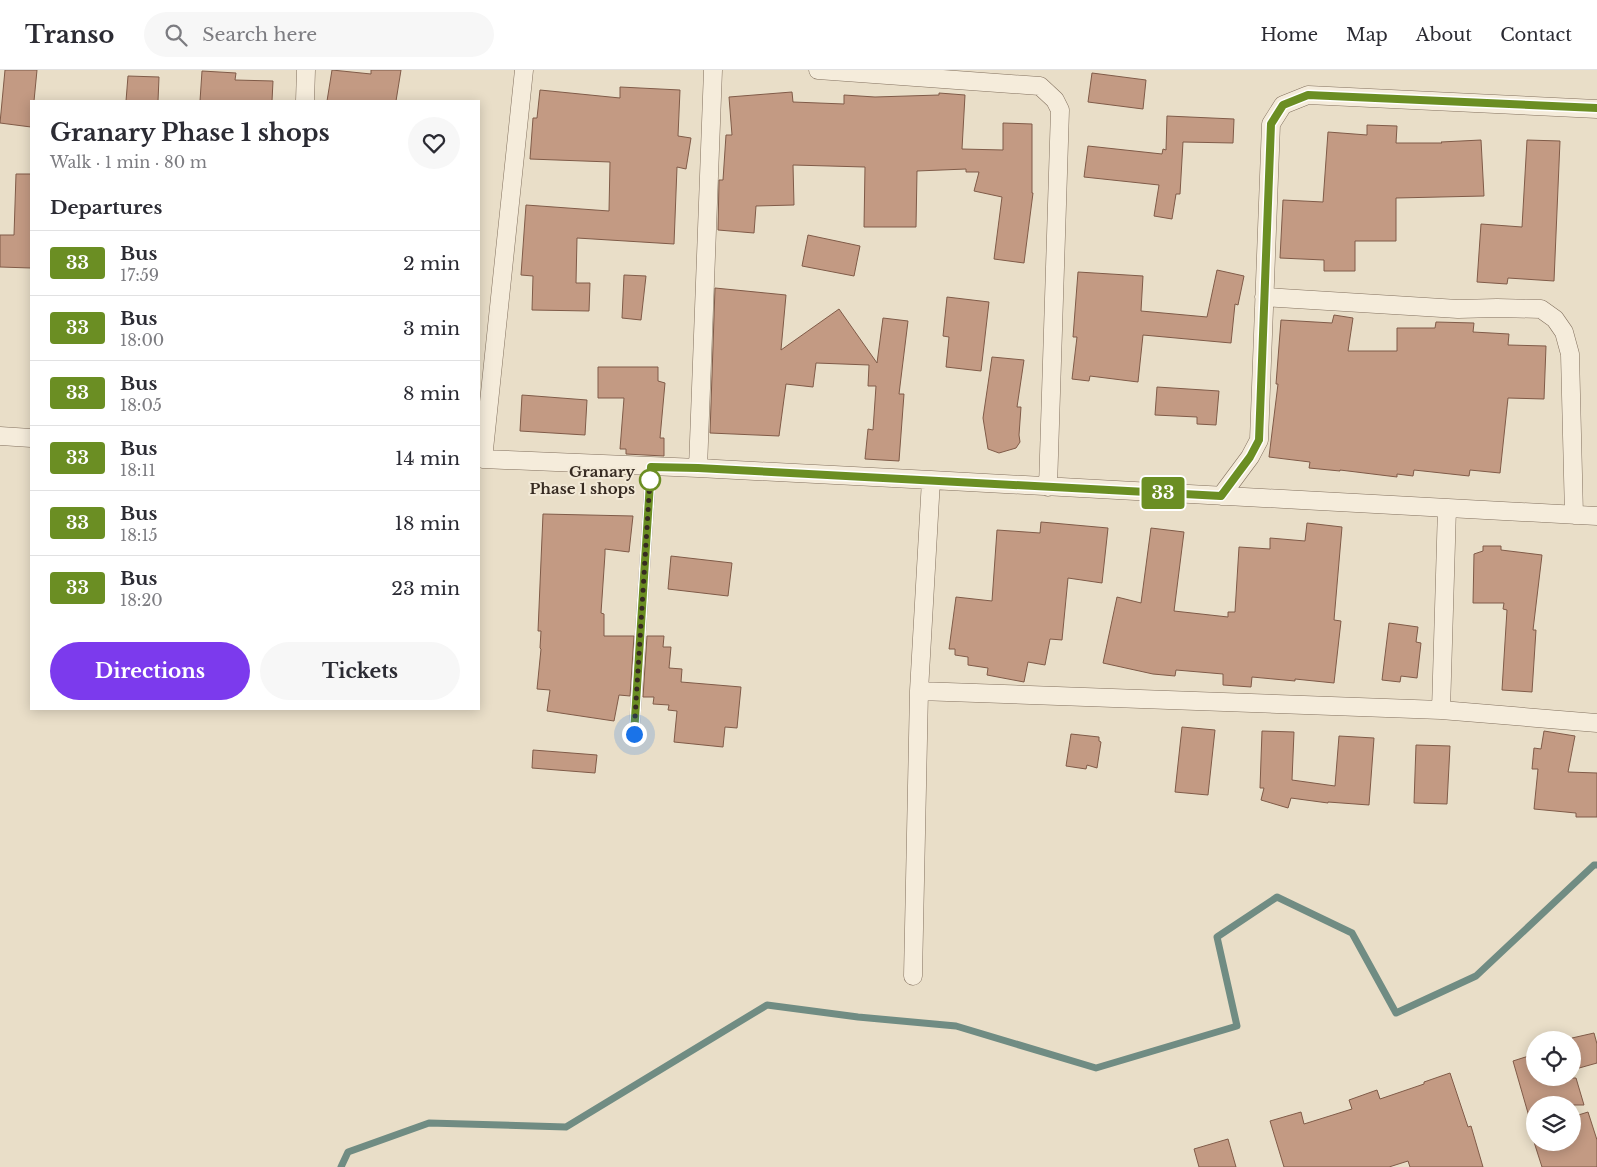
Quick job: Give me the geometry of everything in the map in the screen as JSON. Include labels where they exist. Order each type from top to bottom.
[{"type":"street","points":[[305,100],[306,70]]},
{"type":"street","points":[[524,70],[481,459],[698,468],[1597,516]]},
{"type":"street","points":[[698,468],[713,70]]},
{"type":"street","points":[[818,70],[1040,86],[1055,100],[1060,110],[1048,487]]},
{"type":"street","points":[[1221,496],[1250,457],[1259,440],[1271,124],[1283,105],[1308,95],[1597,108]]},
{"type":"street","points":[[1264,296],[1458,310],[1497,308],[1542,309],[1555,319],[1564,332],[1570,354],[1574,515]]},
{"type":"street","points":[[0,436],[30,438]]},
{"type":"street","points":[[913,976],[919,691],[931,480]]},
{"type":"street","points":[[1441,710],[1447,508]]},
{"type":"street","points":[[919,691],[1441,710],[1597,723]]},
{"type":"lane","points":[[634,734],[651,467]]},
{"type":"building","points":[[5,70],[37,70],[34,100],[30,100],[30,127],[0,123]]},
{"type":"building","points":[[332,70],[371,74],[371,70],[401,70],[396,100],[327,100]]},
{"type":"building","points":[[202,71],[236,73],[235,80],[273,81],[272,100],[200,100]]},
{"type":"building","points":[[1092,73],[1146,80],[1143,109],[1088,102]]},
{"type":"building","points":[[128,76],[159,77],[158,100],[126,100]]},
{"type":"building","points":[[620,87],[680,90],[678,136],[691,138],[686,169],[677,167],[674,244],[577,238],[576,283],[590,283],[589,311],[532,310],[533,276],[521,275],[526,205],[609,211],[610,162],[530,159],[533,118],[537,118],[540,90],[620,98]]},
{"type":"building","points":[[792,92],[793,102],[844,104],[844,95],[875,97],[939,95],[939,93],[965,95],[962,149],[1003,150],[1003,123],[1032,124],[1033,193],[1024,263],[994,259],[1002,197],[974,191],[979,172],[966,172],[966,169],[917,171],[916,227],[864,227],[865,167],[793,165],[794,205],[756,206],[754,233],[718,230],[719,180],[723,180],[726,135],[732,135],[729,97]]},
{"type":"building","points":[[1167,116],[1234,119],[1233,143],[1183,142],[1180,194],[1176,194],[1172,219],[1154,216],[1159,185],[1084,177],[1088,146],[1162,154],[1163,149],[1166,150]]},
{"type":"building","points":[[1367,125],[1397,126],[1396,143],[1442,143],[1481,140],[1484,196],[1396,198],[1396,241],[1355,241],[1355,271],[1324,271],[1324,260],[1280,258],[1283,200],[1323,202],[1328,132],[1367,135]]},
{"type":"building","points":[[1527,140],[1560,141],[1554,281],[1508,278],[1507,284],[1477,282],[1481,224],[1522,227]]},
{"type":"building","points":[[16,174],[30,174],[30,268],[0,267],[0,235],[14,235]]},
{"type":"building","points":[[808,235],[860,246],[854,276],[802,266]]},
{"type":"building","points":[[1217,270],[1244,276],[1238,305],[1235,304],[1231,343],[1143,335],[1138,382],[1090,376],[1089,381],[1072,379],[1077,337],[1073,337],[1078,272],[1143,276],[1141,311],[1207,317]]},
{"type":"building","points":[[624,275],[646,276],[641,320],[622,318]]},
{"type":"building","points":[[715,288],[786,295],[781,350],[839,309],[877,363],[883,318],[908,321],[899,394],[904,394],[899,461],[865,459],[868,429],[873,430],[876,386],[868,386],[869,365],[816,363],[813,387],[786,384],[779,436],[710,433]]},
{"type":"building","points":[[947,297],[989,302],[981,371],[946,367],[949,337],[943,336]]},
{"type":"building","points":[[1334,315],[1353,318],[1348,351],[1397,351],[1397,328],[1435,328],[1436,322],[1474,323],[1473,332],[1509,334],[1508,345],[1546,346],[1544,399],[1508,398],[1500,473],[1470,470],[1469,476],[1414,470],[1413,476],[1397,474],[1397,477],[1309,468],[1310,462],[1269,457],[1278,384],[1276,384],[1281,320],[1332,323]]},
{"type":"building","points":[[992,357],[1024,360],[1017,407],[1021,407],[1020,442],[1016,448],[999,453],[988,449],[983,418]]},
{"type":"building","points":[[598,367],[658,367],[658,381],[665,383],[660,438],[664,438],[664,456],[626,454],[626,449],[620,449],[624,398],[598,398]]},
{"type":"building","points":[[1157,387],[1219,391],[1216,425],[1197,424],[1197,417],[1155,415]]},
{"type":"building","points":[[522,395],[587,400],[585,435],[520,431]]},
{"type":"building","points":[[543,514],[633,516],[629,552],[605,549],[601,613],[604,614],[604,636],[634,636],[630,696],[619,695],[614,721],[547,711],[550,690],[537,689],[541,649],[541,631],[538,631]]},
{"type":"building","points":[[1041,522],[1108,528],[1102,583],[1068,578],[1062,640],[1050,639],[1045,665],[1028,662],[1024,682],[987,675],[988,668],[968,665],[968,657],[955,655],[955,649],[949,649],[956,597],[992,601],[997,530],[1040,533]]},
{"type":"building","points":[[1307,523],[1342,527],[1334,620],[1341,621],[1334,683],[1252,677],[1251,687],[1223,685],[1223,674],[1176,670],[1175,676],[1153,674],[1103,663],[1117,597],[1141,603],[1151,528],[1184,532],[1174,611],[1228,617],[1228,612],[1235,612],[1239,547],[1270,549],[1270,538],[1305,541]]},
{"type":"building","points":[[1483,546],[1501,546],[1501,550],[1542,555],[1533,630],[1536,630],[1532,692],[1502,690],[1507,610],[1503,609],[1504,603],[1473,603],[1474,554],[1483,551]]},
{"type":"building","points":[[671,556],[732,563],[728,596],[668,589]]},
{"type":"building","points":[[1389,623],[1418,627],[1416,642],[1421,643],[1417,678],[1401,676],[1400,682],[1382,680]]},
{"type":"building","points":[[647,636],[664,636],[663,647],[671,647],[669,668],[682,669],[681,682],[741,687],[737,728],[725,727],[723,747],[674,742],[677,711],[668,710],[669,705],[653,704],[654,697],[643,697]]},
{"type":"building","points":[[1182,727],[1215,730],[1208,795],[1175,792]]},
{"type":"building","points":[[1262,731],[1294,732],[1292,780],[1335,786],[1339,736],[1374,738],[1369,805],[1328,803],[1291,798],[1288,808],[1261,800],[1264,788],[1260,788]]},
{"type":"building","points":[[1544,731],[1575,736],[1568,772],[1597,773],[1597,817],[1576,817],[1576,813],[1534,809],[1538,769],[1532,769],[1534,748],[1541,749]]},
{"type":"building","points":[[1071,734],[1099,737],[1101,742],[1097,768],[1087,765],[1086,769],[1066,766]]},
{"type":"building","points":[[1416,745],[1450,746],[1447,804],[1414,803]]},
{"type":"building","points":[[533,750],[597,755],[595,773],[532,768]]},
{"type":"building","points":[[1594,1033],[1597,1044],[1597,1063],[1581,1067],[1581,1036]]},
{"type":"building","points":[[1526,1057],[1526,1086],[1578,1086],[1584,1105],[1581,1105],[1581,1096],[1526,1096],[1526,1106],[1513,1061]]},
{"type":"building","points":[[1450,1073],[1468,1127],[1471,1126],[1483,1167],[1410,1167],[1408,1161],[1389,1167],[1284,1167],[1270,1121],[1301,1112],[1304,1124],[1352,1109],[1349,1100],[1377,1090],[1380,1099]]},
{"type":"building","points":[[1588,1112],[1597,1140],[1597,1167],[1542,1167],[1537,1151],[1581,1151],[1581,1114]]},
{"type":"building","points":[[1228,1139],[1236,1167],[1199,1167],[1194,1149]]},
{"type":"waterway","points":[[341,1167],[348,1152],[429,1123],[566,1127],[767,1005],[858,1017],[956,1026],[1096,1068],[1237,1026],[1217,937],[1277,897],[1352,933],[1396,1013],[1476,976],[1594,865],[1597,865]]},
{"type":"bus line","name":"33","points":[[634,734],[651,467],[1221,496],[1250,457],[1259,440],[1271,124],[1283,105],[1308,95],[1597,108]]},
{"type":"place","name":"Granary Phase 1 shops","points":[[650,480]]},
{"type":"route","points":[[634,734],[650,480]]}]
